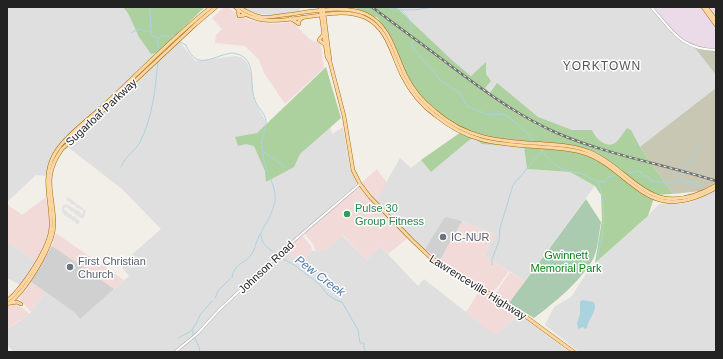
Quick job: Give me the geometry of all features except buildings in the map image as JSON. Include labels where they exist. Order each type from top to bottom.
[{"type":"main road","name":"Sugarloaf Parkway","points":[[8,303],[41,257],[48,243],[51,221],[47,179],[50,165],[57,150],[67,139],[211,7]]},
{"type":"main road","name":"Sugarloaf Parkway","points":[[8,303],[20,292],[45,255],[51,241],[54,224],[50,178],[52,166],[58,153],[139,76],[216,7]]},
{"type":"main road","points":[[703,7],[716,25]]},
{"type":"main road","points":[[706,7],[716,20]]},
{"type":"main road","points":[[237,8],[253,15],[266,17],[314,13],[323,21],[330,12]]},
{"type":"main road","points":[[237,8],[240,14],[239,16],[246,15],[267,20],[304,16],[322,10],[350,13],[368,17],[383,32],[394,53],[403,76],[415,93],[434,115],[453,128],[469,136],[498,144],[564,149],[585,153],[605,162],[642,191],[659,200],[672,202],[683,200],[698,196],[714,188],[716,185]]},
{"type":"main road","points":[[322,10],[330,12]]},
{"type":"main road","name":"Lawrenceville Highway","points":[[322,10],[330,62],[344,116],[352,166],[360,184],[370,197],[430,258],[521,313],[574,352]]},
{"type":"main road","points":[[289,18],[293,19],[299,24],[300,19],[304,16]]},
{"type":"main road","name":"Lawrenceville Highway","points":[[323,21],[325,46],[327,57],[330,62]]},
{"type":"main road","points":[[8,303],[17,302],[21,304],[19,298],[20,292]]},
{"type":"street","points":[[651,7],[675,34],[689,45],[716,50]]},
{"type":"street","name":"Johnson Road","points":[[175,352],[198,333],[219,310],[290,244],[360,184]]},
{"type":"shaded area","points":[[7,7],[133,7],[155,56],[55,150],[50,160],[46,176],[36,175],[7,202]]},
{"type":"shaded area","points":[[224,7],[228,7],[238,15],[250,20],[271,24],[293,22],[308,38],[314,42],[320,41],[324,68],[285,104],[264,73],[259,60],[245,46],[215,43],[216,35],[222,29],[212,18]]},
{"type":"shaded area","points":[[244,7],[300,7],[300,11],[273,15],[259,14]]},
{"type":"shaded area","points":[[396,7],[651,7],[681,40],[695,48],[716,75],[716,88],[631,157],[555,136],[487,95]]},
{"type":"shaded area","points":[[651,7],[716,7],[716,51],[695,48],[681,40]]},
{"type":"shaded area","points":[[179,41],[195,61],[236,56],[242,58],[247,63],[251,74],[254,100],[265,120],[265,126],[251,140],[275,177],[330,126],[332,134],[343,127],[350,168],[357,183],[258,273],[256,273],[233,296],[235,298],[286,249],[299,264],[312,251],[326,250],[342,235],[367,260],[380,246],[418,286],[424,279],[490,331],[496,334],[520,314],[569,352],[177,352],[202,331],[211,321],[210,320],[198,332],[173,352],[14,352],[7,345],[7,329],[31,312],[45,292],[75,313],[80,319],[129,276],[120,265],[161,229],[122,189],[69,148],[63,151],[70,142]]},
{"type":"shaded area","points":[[695,48],[716,51],[716,75]]},
{"type":"shaded area","points":[[716,88],[716,182],[701,191],[673,194],[640,147]]},
{"type":"shaded area","points":[[473,137],[524,147],[527,169],[570,172],[595,186],[525,281],[484,255],[495,234],[462,221],[447,217],[444,218],[425,249],[409,237],[375,202],[400,158],[411,168],[421,160],[431,172]]},
{"type":"shaded area","points":[[377,169],[387,183],[375,202],[409,237],[388,254],[380,246],[367,260],[343,235],[326,250],[316,251],[313,244],[304,233]]},
{"type":"shaded area","points":[[716,190],[716,352],[579,352],[545,325],[554,307],[571,297],[595,263],[644,220],[658,205],[666,203],[679,204],[689,202]]},
{"type":"shaded area","points":[[46,197],[50,222],[49,230],[43,250],[36,261],[7,241],[7,204],[22,215]]},
{"type":"shaded area","points":[[68,197],[86,211],[84,218],[81,218],[67,207],[64,208],[64,210],[68,212],[67,214],[72,215],[72,217],[73,216],[80,221],[78,225],[71,218],[70,219],[66,215],[65,216],[62,211],[62,206],[66,204],[80,212],[81,215],[83,213],[83,209],[82,210],[76,207],[77,205],[76,206],[70,203],[71,201],[66,200]]},
{"type":"shaded area","points":[[447,217],[462,221],[440,260],[425,249],[444,218]]},
{"type":"shaded area","points":[[462,221],[495,234],[484,255],[509,271],[493,293],[440,260]]},
{"type":"shaded area","points":[[55,234],[124,280],[114,289],[88,272],[52,246]]},
{"type":"shaded area","points":[[302,235],[311,246],[312,251],[299,264],[286,249]]},
{"type":"shaded area","points":[[7,241],[36,261],[20,285],[7,278]]},
{"type":"shaded area","points":[[52,246],[114,289],[80,319],[75,313],[30,281]]},
{"type":"shaded area","points":[[510,272],[525,281],[509,303],[496,295],[496,293]]},
{"type":"shaded area","points":[[30,281],[45,292],[31,312],[20,300],[20,297]]},
{"type":"shaded area","points":[[480,290],[520,314],[496,334],[489,331],[466,312]]},
{"type":"shaded area","points":[[15,303],[30,314],[7,329],[7,308]]},
{"type":"green space","points":[[123,7],[205,7],[157,53],[151,54],[139,37],[128,13]]},
{"type":"green space","points":[[353,7],[396,7],[454,62],[471,76],[486,62],[486,74],[491,81],[485,88],[490,93],[497,83],[538,117],[572,130],[592,130],[601,142],[608,145],[617,142],[627,128],[631,130],[640,147],[673,194],[655,195],[648,216],[595,263],[602,220],[601,195],[595,186],[570,172],[527,169],[524,147],[482,144],[473,137],[431,172],[421,160],[461,132],[451,127],[414,96],[390,49],[378,18]]},
{"type":"green space","points":[[326,67],[341,118],[300,154],[294,167],[266,182],[265,171],[254,146],[246,144],[238,146],[235,137],[257,133]]},
{"type":"green space","name":"Gwinnett Memorial Park","points":[[586,199],[601,222],[595,255],[588,267],[575,283],[534,318],[509,303]]},
{"type":"water","points":[[582,300],[594,302],[595,309],[587,328],[585,329],[583,327],[578,329],[577,323],[580,314],[580,302]]},
{"type":"waterway","name":"Pew Creek","points":[[150,7],[151,34],[157,38]]},
{"type":"waterway","points":[[384,7],[408,10],[432,7]]},
{"type":"waterway","points":[[401,10],[406,15],[411,25],[412,44],[414,49],[441,81],[459,92],[467,106],[489,115],[502,114],[509,117],[527,133],[533,141]]},
{"type":"waterway","points":[[131,33],[138,29],[150,32]]},
{"type":"waterway","name":"Pew Creek","points":[[158,38],[164,36],[174,36]]},
{"type":"waterway","points":[[157,39],[159,46],[157,51]]},
{"type":"waterway","name":"Pew Creek","points":[[180,42],[186,45],[190,53],[195,58],[200,60],[211,59],[232,53],[240,55],[246,59],[251,71],[255,100],[266,119],[262,148],[265,166],[274,188],[274,205],[252,253],[249,258],[237,266],[232,277]]},
{"type":"waterway","points":[[121,167],[140,142],[148,123],[153,103],[158,62]]},
{"type":"waterway","points":[[683,170],[692,159],[701,142]]},
{"type":"waterway","points":[[541,150],[564,170],[580,173],[604,182],[608,177],[617,175]]},
{"type":"waterway","points":[[492,265],[492,259],[499,241],[500,228],[513,185],[542,151]]},
{"type":"waterway","points":[[264,152],[285,167]]},
{"type":"waterway","points":[[629,173],[640,171],[643,176],[648,176],[651,181],[654,182],[678,182],[681,180]]},
{"type":"waterway","points":[[681,179],[682,172]]},
{"type":"waterway","points":[[681,180],[687,183],[695,182],[698,186],[702,186]]},
{"type":"waterway","points":[[598,182],[603,203],[604,224],[598,259]]},
{"type":"waterway","name":"Pew Creek","points":[[261,235],[264,244],[276,254]]},
{"type":"waterway","name":"Pew Creek","points":[[280,257],[296,266],[320,285],[328,295],[342,302],[358,330],[360,343],[364,343],[366,352]]},
{"type":"waterway","points":[[215,298],[218,291],[230,279]]},
{"type":"waterway","points":[[178,338],[191,331],[200,315],[212,301]]},
{"type":"waterway","points":[[193,330],[193,336]]},
{"type":"waterway","points":[[195,338],[200,352]]},
{"type":"railway","points":[[372,7],[486,92],[513,110],[542,126],[576,141],[716,181]]},
{"type":"place","name":"Pulse 30 Group Fitness","points":[[347,214]]},
{"type":"place","name":"IC-NUR","points":[[443,237]]},
{"type":"place","name":"First Christian Church","points":[[70,267]]},
{"type":"district","name":"YORKTOWN","points":[[602,66]]}]
